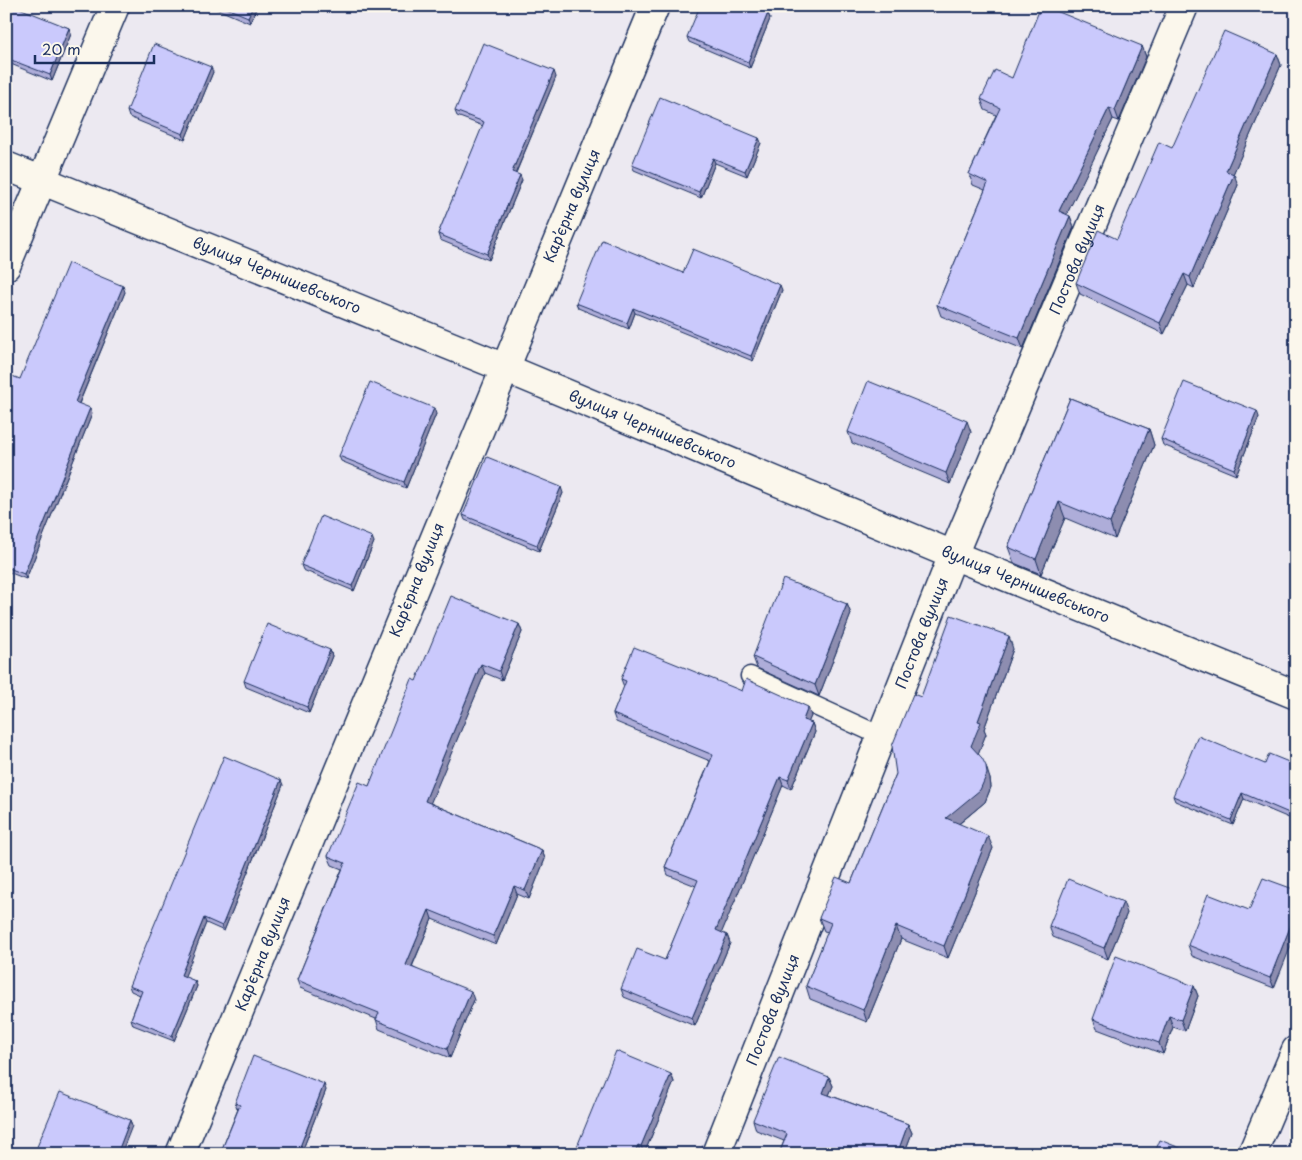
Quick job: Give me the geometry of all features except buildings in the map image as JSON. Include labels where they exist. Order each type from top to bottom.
[{"type":"street","points":[[6,266],[115,6]]},
{"type":"street","name":"Карʼєрна вулиця","points":[[180,1154],[655,6]]},
{"type":"street","name":"Постова вулиця","points":[[716,1154],[953,556],[1184,6]]},
{"type":"street","name":"вулиця Чернишевського","points":[[6,166],[505,368],[953,556],[1296,695]]},
{"type":"street","points":[[1252,1154],[1296,1050]]},
{"type":"lane","points":[[750,676],[881,736]]}]
